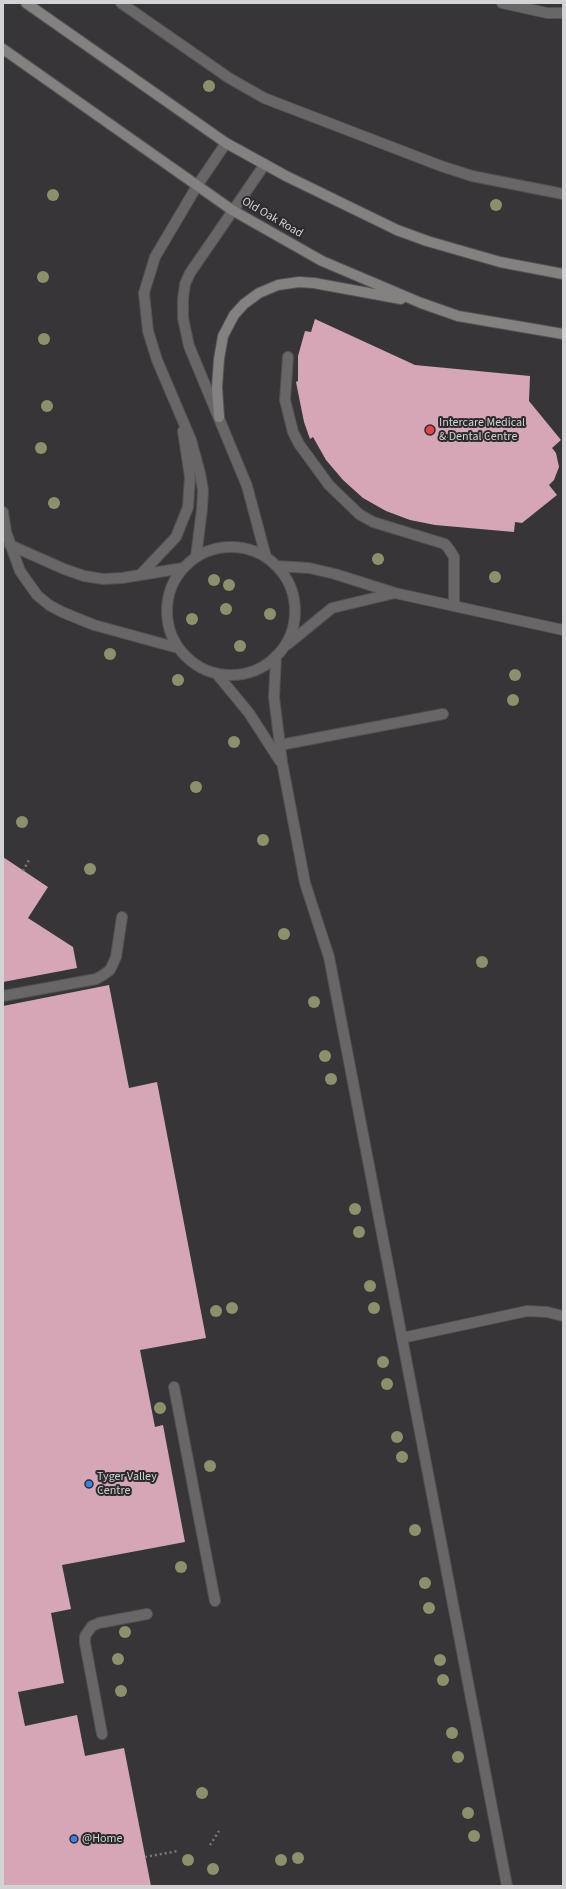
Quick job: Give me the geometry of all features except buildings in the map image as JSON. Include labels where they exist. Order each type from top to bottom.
[{"type":"main road","points":[[26,3],[226,143],[286,176],[397,230],[467,253],[563,274]]},
{"type":"main road","name":"Old Oak Road","points":[[3,49],[232,210],[322,261],[421,303],[458,316],[563,334]]},
{"type":"main road","points":[[218,417],[217,387],[219,359],[224,336],[234,314],[259,293],[278,285],[298,282],[314,283],[421,303]]},
{"type":"street","points":[[121,3],[229,78],[264,98],[441,166],[472,176],[563,194]]},
{"type":"street","points":[[502,3],[547,13],[563,13]]},
{"type":"street","points":[[196,557],[203,490],[200,473],[191,440],[157,360],[148,331],[144,293],[155,257],[226,143]]},
{"type":"street","points":[[265,164],[190,273],[185,284],[183,318],[189,346],[247,486],[266,557]]},
{"type":"street","points":[[288,357],[285,400],[293,432],[299,444],[329,485],[359,514],[373,522],[445,544],[454,557],[454,606]]},
{"type":"street","points":[[141,574],[176,537],[188,507],[190,477],[181,417]]},
{"type":"street","points":[[3,512],[10,545],[17,564],[28,583],[49,605],[94,625],[178,648]]},
{"type":"street","points":[[10,545],[41,560],[84,576],[103,579],[122,578],[183,568]]},
{"type":"street","points":[[284,646],[294,625],[294,601],[287,579],[277,566],[266,557],[252,551],[238,548],[224,548],[209,551],[196,557],[183,568],[174,581],[169,595],[167,610],[168,624],[172,638],[178,648],[195,664],[216,673],[242,674],[255,670],[276,656],[284,646],[332,608],[395,593]]},
{"type":"street","points":[[277,566],[310,568],[335,574],[395,593],[563,630]]},
{"type":"street","points":[[276,656],[274,697],[282,762],[305,882],[329,957],[507,1886]]},
{"type":"street","points":[[216,673],[249,713],[282,762]]},
{"type":"street","points":[[280,745],[443,714]]},
{"type":"street","points":[[3,996],[96,979],[103,975],[110,970],[116,957],[122,917]]},
{"type":"street","points":[[402,1338],[527,1311],[547,1312],[563,1316]]},
{"type":"street","points":[[174,1387],[215,1601]]},
{"type":"street","points":[[102,1734],[85,1636],[92,1626],[99,1623],[147,1614]]},
{"type":"path","points":[[23,871],[29,860]]},
{"type":"path","points":[[210,1845],[219,1831]]},
{"type":"path","points":[[145,1857],[178,1851]]},
{"type":"place","name":"Intercare Medical & Dental Centre","points":[[430,430]]},
{"type":"place","name":"Tyger Valley Centre","points":[[89,1484]]},
{"type":"place","name":"@Home","points":[[74,1839]]}]
